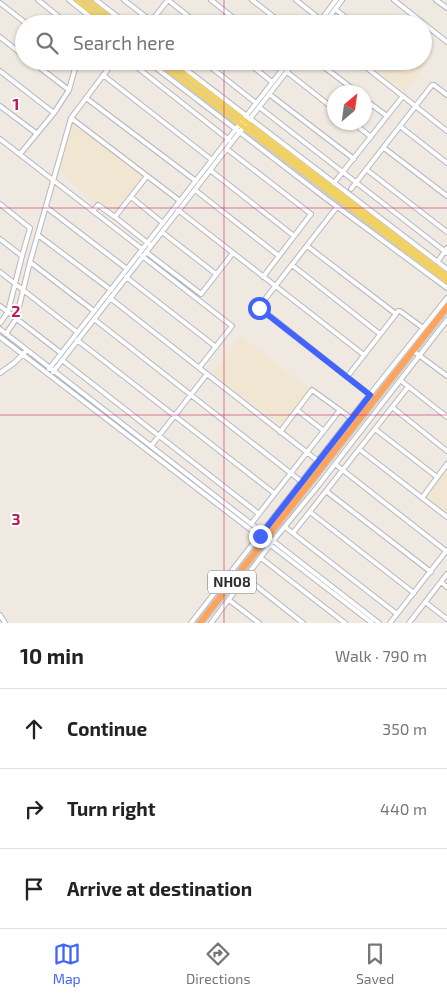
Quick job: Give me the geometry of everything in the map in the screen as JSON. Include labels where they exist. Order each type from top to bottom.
[{"type":"highway","name":"NH08","points":[[205,623],[267,539],[447,307]]},
{"type":"highway","name":"NH08","points":[[200,623],[222,590],[267,539],[407,368],[447,313]]},
{"type":"main road","points":[[77,0],[96,15]]},
{"type":"main road","points":[[87,0],[106,15]]},
{"type":"main road","points":[[169,70],[447,276]]},
{"type":"main road","points":[[178,70],[243,124],[447,281]]},
{"type":"street","points":[[38,0],[57,15]]},
{"type":"street","points":[[68,0],[88,15]]},
{"type":"street","points":[[96,0],[115,15]]},
{"type":"street","points":[[124,0],[142,15]]},
{"type":"street","points":[[158,15],[168,0],[187,15]]},
{"type":"street","points":[[211,0],[230,15]]},
{"type":"street","points":[[252,0],[271,15]]},
{"type":"street","points":[[296,0],[313,15]]},
{"type":"street","points":[[327,15],[340,0]]},
{"type":"street","points":[[329,15],[340,0]]},
{"type":"street","points":[[394,0],[413,15]]},
{"type":"street","points":[[436,0],[447,8]]},
{"type":"street","points":[[0,2],[16,15]]},
{"type":"street","points":[[335,9],[343,15]]},
{"type":"street","points":[[432,30],[447,42]]},
{"type":"street","points":[[0,37],[15,49]]},
{"type":"street","points":[[43,70],[69,90]]},
{"type":"street","points":[[20,154],[69,90],[75,70]]},
{"type":"street","points":[[6,334],[16,318],[71,118],[107,70]]},
{"type":"street","points":[[140,70],[229,140]]},
{"type":"street","points":[[161,70],[334,183],[447,269]]},
{"type":"street","points":[[185,70],[337,207],[447,288]]},
{"type":"street","points":[[214,70],[446,251],[438,261]]},
{"type":"street","points":[[257,70],[272,82]]},
{"type":"street","points":[[258,105],[282,70]]},
{"type":"street","points":[[328,70],[348,85]]},
{"type":"street","points":[[370,70],[447,131]]},
{"type":"street","points":[[0,71],[54,112]]},
{"type":"street","points":[[48,374],[77,332],[127,269],[144,251],[163,223],[212,160],[286,72],[327,104]]},
{"type":"street","points":[[103,75],[212,160]]},
{"type":"street","points":[[351,189],[433,85],[447,95]]},
{"type":"street","points":[[269,94],[354,159]]},
{"type":"street","points":[[334,183],[403,96]]},
{"type":"street","points":[[86,98],[196,181]]},
{"type":"street","points":[[372,105],[387,116]]},
{"type":"street","points":[[0,106],[36,133]]},
{"type":"street","points":[[71,118],[180,201]]},
{"type":"street","points":[[149,244],[162,232],[195,190],[227,149],[243,124]]},
{"type":"street","points":[[401,127],[447,163]]},
{"type":"street","points":[[362,130],[371,137]]},
{"type":"street","points":[[0,139],[201,294],[233,253]]},
{"type":"street","points":[[0,147],[4,142]]},
{"type":"street","points":[[384,148],[447,196]]},
{"type":"street","points":[[227,149],[311,214],[263,277]]},
{"type":"street","points":[[210,170],[294,236]]},
{"type":"street","points":[[367,170],[447,232]]},
{"type":"street","points":[[115,217],[147,176]]},
{"type":"street","points":[[195,190],[279,256]]},
{"type":"street","points":[[131,197],[163,223]]},
{"type":"street","points":[[0,204],[30,228],[8,312],[0,323]]},
{"type":"street","points":[[93,211],[98,205],[149,244]]},
{"type":"street","points":[[46,207],[127,269]]},
{"type":"street","points":[[337,207],[259,308],[370,395]]},
{"type":"street","points":[[178,210],[364,355]]},
{"type":"street","points":[[162,232],[216,274]]},
{"type":"street","points":[[38,235],[111,290]]},
{"type":"street","points":[[0,239],[22,256]]},
{"type":"street","points":[[307,246],[396,314]]},
{"type":"street","points":[[52,369],[62,360],[94,319],[144,251]]},
{"type":"street","points":[[142,256],[231,325],[199,368]]},
{"type":"street","points":[[30,262],[94,311]]},
{"type":"street","points":[[292,265],[380,334]]},
{"type":"street","points":[[0,272],[77,332]]},
{"type":"street","points":[[126,277],[216,347]]},
{"type":"street","points":[[110,298],[318,461]]},
{"type":"street","points":[[213,622],[261,558],[267,539],[302,482],[447,298]]},
{"type":"street","points":[[0,306],[61,353]]},
{"type":"street","points":[[347,377],[398,311],[400,310],[423,328]]},
{"type":"street","points":[[94,319],[302,482]]},
{"type":"street","points":[[447,320],[418,354],[447,376]]},
{"type":"street","points":[[0,329],[251,524],[372,623]]},
{"type":"street","points":[[0,337],[379,623]]},
{"type":"street","points":[[77,340],[274,494]]},
{"type":"street","points":[[0,373],[14,363],[26,350]]},
{"type":"street","points":[[62,360],[259,514]]},
{"type":"street","points":[[267,539],[285,527],[400,380],[407,368]]},
{"type":"street","points":[[151,446],[207,374]]},
{"type":"street","points":[[400,380],[447,417]]},
{"type":"street","points":[[293,533],[408,387]]},
{"type":"street","points":[[280,432],[311,391],[314,390],[351,418]]},
{"type":"street","points":[[392,407],[447,451]]},
{"type":"street","points":[[297,410],[324,431]]},
{"type":"street","points":[[251,524],[340,410]]},
{"type":"street","points":[[375,429],[437,477]]},
{"type":"street","points":[[359,449],[447,517]]},
{"type":"street","points":[[335,464],[447,551],[390,623]]},
{"type":"street","points":[[422,498],[447,464]]},
{"type":"street","points":[[326,492],[431,572]]},
{"type":"street","points":[[310,512],[414,593]]},
{"type":"street","points":[[285,527],[397,614]]},
{"type":"street","points":[[261,558],[344,623]]},
{"type":"street","points":[[409,623],[447,574]]},
{"type":"street","points":[[246,578],[303,623]]},
{"type":"street","points":[[441,582],[447,587]]},
{"type":"street","points":[[191,623],[222,590]]},
{"type":"street","points":[[230,600],[259,623]]},
{"type":"street","points":[[425,602],[447,619]]},
{"type":"street","points":[[0,615],[5,623]]},
{"type":"shaded area","points":[[377,70],[421,70],[405,92]]},
{"type":"shaded area","points":[[72,120],[145,177],[113,220],[59,170]]},
{"type":"shaded area","points":[[241,336],[310,390],[282,427],[212,373]]},
{"type":"shaded area","points":[[447,468],[447,514],[425,497]]},
{"type":"route","points":[[259,308],[370,395],[260,536]]}]
